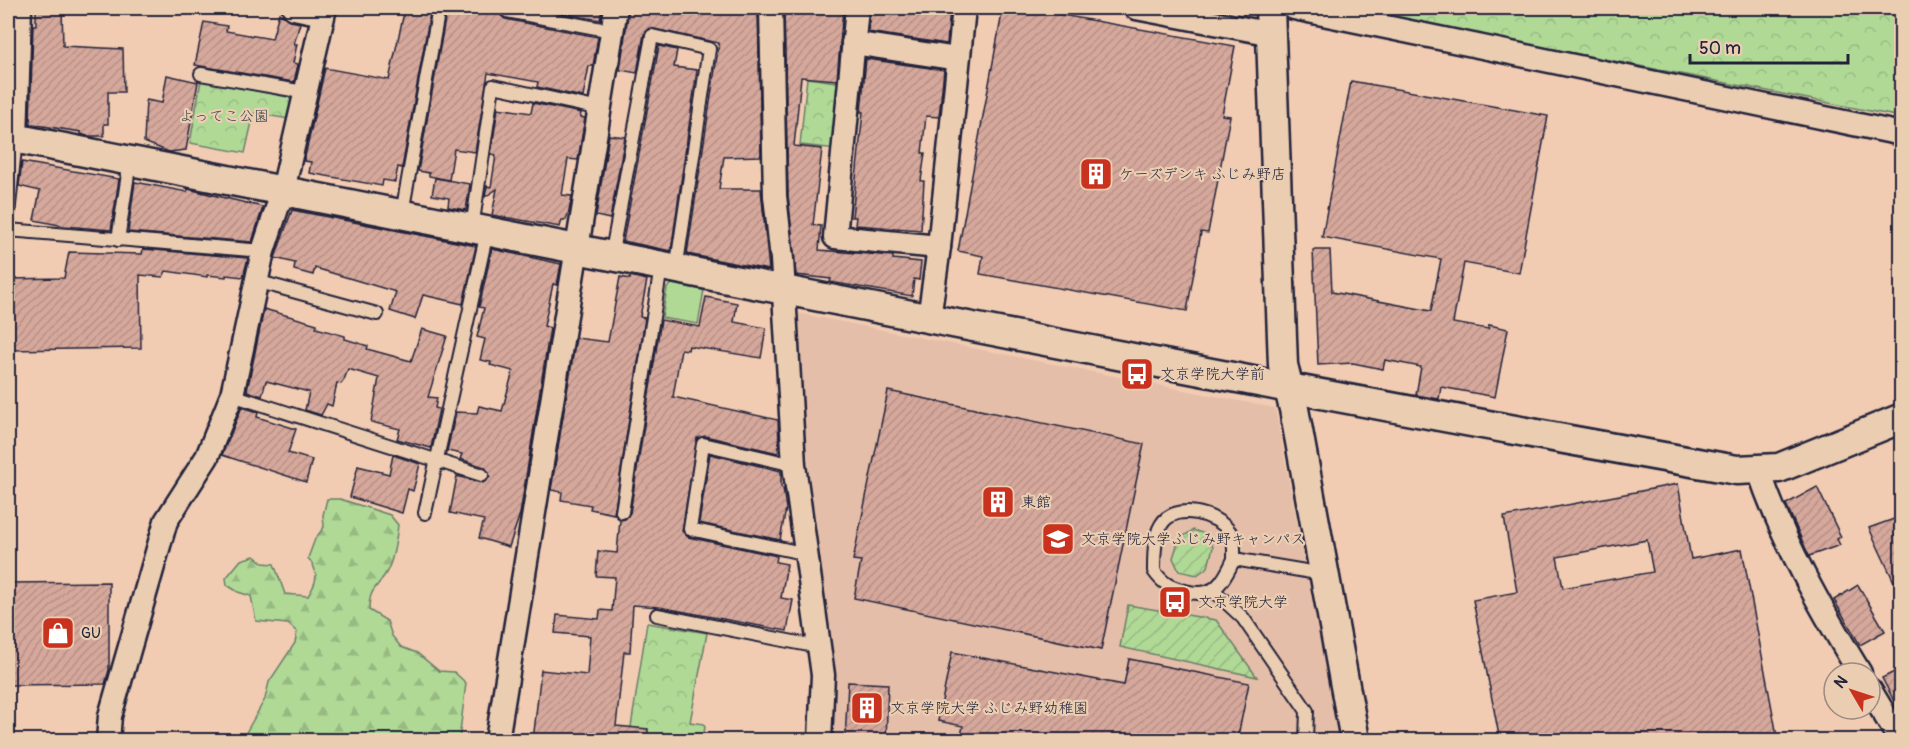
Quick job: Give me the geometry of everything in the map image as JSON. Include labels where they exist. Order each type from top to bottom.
[{"type":"street","points":[[20,8],[12,138],[402,213],[576,251],[784,292],[1737,470],[1759,471],[1779,468],[1902,418]]},
{"type":"street","points":[[108,741],[110,716],[166,520],[207,457],[232,395],[262,251],[283,190],[324,11],[294,8]]},
{"type":"street","points":[[497,741],[616,8]]},
{"type":"street","points":[[771,8],[775,196],[784,292],[794,465],[823,675],[820,741]]},
{"type":"street","points":[[857,8],[835,237],[939,247]]},
{"type":"street","points":[[929,319],[939,247],[964,8]]},
{"type":"street","points":[[1136,8],[1271,21],[1283,365],[1356,741]]},
{"type":"street","points":[[1294,8],[1902,134]]},
{"type":"street","points":[[853,43],[958,59]]},
{"type":"street","points":[[1759,471],[1823,613],[1853,661]]},
{"type":"street","points":[[1882,710],[1900,741]]},
{"type":"lane","points":[[402,213],[439,8]]},
{"type":"lane","points":[[507,11],[612,31]]},
{"type":"lane","points":[[611,258],[651,36],[710,49],[622,512]]},
{"type":"lane","points":[[201,74],[304,92]]},
{"type":"lane","points":[[425,513],[480,230],[494,86],[600,108]]},
{"type":"lane","points":[[8,216],[12,138]]},
{"type":"lane","points":[[118,240],[130,160]]},
{"type":"lane","points":[[8,230],[262,251]]},
{"type":"lane","points":[[256,281],[377,314]]},
{"type":"lane","points":[[232,395],[482,475]]},
{"type":"lane","points":[[794,465],[703,444],[690,529],[807,554]]},
{"type":"lane","points":[[1181,511],[1217,519],[1233,538],[1234,559],[1226,578],[1213,590],[1198,595],[1162,584],[1154,571],[1161,525],[1172,514],[1181,511]]},
{"type":"lane","points":[[1234,559],[1325,574]]},
{"type":"lane","points":[[1213,590],[1243,618],[1307,711],[1306,741]]},
{"type":"lane","points":[[657,615],[819,647]]},
{"type":"shaded area","name":"文京学院大学ふじみ野キャンパス","points":[[792,312],[1275,408],[1339,740],[829,740],[831,671]]},
{"type":"green space","points":[[1342,8],[1901,8],[1901,117]]},
{"type":"green space","points":[[807,78],[844,83],[838,149],[800,145]]},
{"type":"green space","name":"よってこ公園","points":[[201,80],[293,98],[289,119],[254,113],[245,153],[190,143]]},
{"type":"green space","points":[[672,284],[704,290],[698,324],[662,318],[667,288]]},
{"type":"green space","points":[[327,499],[340,499],[390,515],[398,525],[390,565],[371,594],[369,610],[387,621],[392,636],[401,647],[417,653],[439,671],[454,672],[466,683],[459,740],[245,740],[244,736],[265,699],[269,682],[295,643],[297,632],[288,624],[256,621],[251,596],[227,585],[226,578],[241,560],[254,556],[263,563],[274,564],[285,594],[308,596],[316,572],[308,558],[315,539],[324,527],[323,515]]},
{"type":"green space","points":[[1193,530],[1208,535],[1213,547],[1208,567],[1197,575],[1179,571],[1173,558],[1179,539]]},
{"type":"green space","points":[[1128,605],[1216,620],[1257,677],[1120,647]]},
{"type":"green space","points":[[647,623],[707,633],[690,722],[704,724],[701,740],[629,740]]},
{"type":"building","points":[[36,8],[62,8],[63,46],[123,49],[124,92],[108,92],[108,124],[104,124],[104,136],[87,136],[81,132],[30,124],[33,25],[36,25]]},
{"type":"building","points":[[405,8],[431,8],[402,168],[398,167],[395,182],[383,180],[382,186],[309,173],[311,162],[304,161],[325,68],[389,80]]},
{"type":"building","points":[[447,8],[500,8],[499,14],[505,19],[598,37],[593,66],[589,66],[583,97],[537,87],[538,82],[488,73],[475,152],[454,149],[449,180],[418,171]]},
{"type":"building","points":[[533,8],[602,8],[600,20]]},
{"type":"building","points":[[629,8],[650,8],[677,13],[678,8],[758,8],[761,156],[724,157],[719,189],[761,189],[769,270],[687,254],[719,43],[650,28],[644,34],[637,73],[620,70]]},
{"type":"building","points":[[784,8],[843,8],[837,80],[801,77],[794,146],[822,149],[813,225],[821,226],[819,250],[893,256],[893,259],[921,262],[919,280],[914,279],[912,296],[830,282],[831,279],[796,275],[788,195]]},
{"type":"building","points":[[870,8],[950,8],[947,44],[868,32]]},
{"type":"building","name":"ケーズデンキ ふじみ野店","points":[[1003,8],[1023,8],[1235,46],[1222,115],[1230,116],[1208,233],[1201,232],[1187,311],[980,274],[983,256],[958,251]]},
{"type":"building","points":[[279,13],[291,21],[300,23],[294,44],[297,44],[293,63],[298,64],[294,82],[195,65],[204,22],[227,26],[226,31],[272,39]]},
{"type":"building","points":[[659,46],[677,50],[674,67],[697,70],[671,251],[623,241]]},
{"type":"building","points":[[866,59],[944,70],[939,117],[926,116],[922,153],[925,153],[921,181],[924,181],[921,230],[855,225],[856,217],[852,217]]},
{"type":"building","points":[[167,75],[198,82],[186,150],[169,152],[144,142],[146,100],[162,103]]},
{"type":"building","points":[[1351,81],[1548,116],[1519,273],[1464,263],[1453,323],[1488,329],[1489,325],[1508,329],[1495,397],[1441,387],[1439,399],[1416,395],[1421,367],[1385,360],[1383,369],[1353,363],[1318,365],[1313,250],[1330,250],[1332,292],[1431,311],[1441,259],[1322,237]]},
{"type":"building","points":[[533,103],[581,113],[580,117],[585,118],[578,160],[568,159],[562,195],[572,196],[566,220],[562,220],[560,227],[492,215],[497,189],[485,197],[487,186],[491,187],[496,155],[491,154],[498,108],[531,113]]},
{"type":"building","points":[[609,135],[625,137],[610,219],[596,216]]},
{"type":"building","points":[[22,162],[119,179],[111,230],[64,226],[34,220],[40,191],[19,186]]},
{"type":"building","points":[[435,178],[470,184],[466,210],[448,207],[449,198],[432,195]]},
{"type":"building","points":[[135,182],[187,192],[188,189],[263,207],[252,242],[128,232]]},
{"type":"building","points":[[292,210],[476,246],[463,304],[423,295],[415,319],[390,311],[396,292],[315,268],[313,275],[294,270],[295,263],[275,258]]},
{"type":"building","points":[[143,249],[248,258],[243,277],[207,275],[207,277],[166,271],[163,277],[140,275],[141,348],[8,350],[8,279],[64,278],[69,252],[142,254]]},
{"type":"building","points":[[492,249],[561,264],[557,285],[553,284],[544,326],[550,328],[520,514],[509,547],[479,538],[484,520],[450,513],[457,476],[483,483],[490,477],[485,467],[460,459],[462,454],[447,451],[456,412],[477,413],[479,406],[502,411],[513,371],[480,360],[485,339],[477,337],[484,308],[479,307]]},
{"type":"building","points":[[630,276],[647,280],[640,317],[645,318],[614,514],[590,509],[591,505],[561,500],[562,492],[551,490],[576,338],[608,342],[620,277],[630,279]]},
{"type":"building","points":[[706,297],[737,303],[734,322],[766,328],[761,358],[689,346],[688,350],[681,349],[673,397],[778,420],[779,445],[778,453],[705,436],[697,438],[682,531],[688,537],[777,556],[776,562],[787,564],[781,598],[793,600],[787,631],[659,607],[633,605],[630,652],[624,652],[616,726],[648,729],[648,741],[533,741],[541,670],[587,675],[590,636],[555,633],[557,615],[599,619],[600,610],[612,611],[615,577],[596,576],[598,551],[617,553],[620,520],[625,519],[630,513],[661,320],[700,327]]},
{"type":"building","points":[[264,309],[317,324],[316,328],[345,336],[345,339],[368,346],[367,349],[411,361],[422,329],[447,336],[428,397],[437,398],[435,408],[439,409],[431,448],[397,439],[400,429],[371,422],[379,378],[348,369],[341,384],[337,383],[332,406],[327,404],[321,415],[305,410],[309,392],[266,381],[262,396],[247,391]]},
{"type":"building","name":"東館","points":[[888,391],[1144,444],[1101,650],[854,598],[861,561],[853,560]]},
{"type":"building","points":[[242,407],[258,412],[257,417],[296,429],[288,453],[312,460],[306,482],[222,455]]},
{"type":"building","points":[[710,454],[781,471],[781,487],[786,509],[780,540],[699,523]]},
{"type":"building","points":[[393,455],[420,464],[413,491],[408,489],[402,513],[350,497],[358,466],[389,474]]},
{"type":"building","points":[[1678,484],[1691,559],[1742,549],[1778,741],[1500,741],[1473,600],[1517,592],[1504,517]],"holes":[[[1647,540],[1653,572],[1563,588],[1557,557]]]},
{"type":"building","points":[[1817,487],[1841,537],[1837,539],[1840,545],[1809,556],[1786,504]]},
{"type":"building","points":[[1902,516],[1902,599],[1869,528]]},
{"type":"building","name":"GU","points":[[109,582],[109,670],[105,684],[8,685],[8,583]]},
{"type":"building","points":[[1858,585],[1885,631],[1860,645],[1834,600]]},
{"type":"building","points":[[952,652],[1124,685],[1129,659],[1249,683],[1237,741],[960,741],[963,726],[938,721]]},
{"type":"building","points":[[1902,668],[1902,716],[1882,678]]},
{"type":"building","name":"文京学院大学 ふじみ野幼稚園","points":[[848,682],[888,684],[886,741],[845,741]]},
{"type":"place","name":"ケーズデンキ ふじみ野店","points":[[1096,174]]},
{"type":"place","name":"文京学院大学前","points":[[1137,374]]},
{"type":"place","name":"東館","points":[[998,502]]},
{"type":"place","name":"文京学院大学ふじみ野キャンパス","points":[[1058,539]]},
{"type":"place","name":"文京学院大学","points":[[1175,602]]},
{"type":"place","name":"GU","points":[[58,633]]},
{"type":"place","name":"文京学院大学 ふじみ野幼稚園","points":[[867,708]]}]
